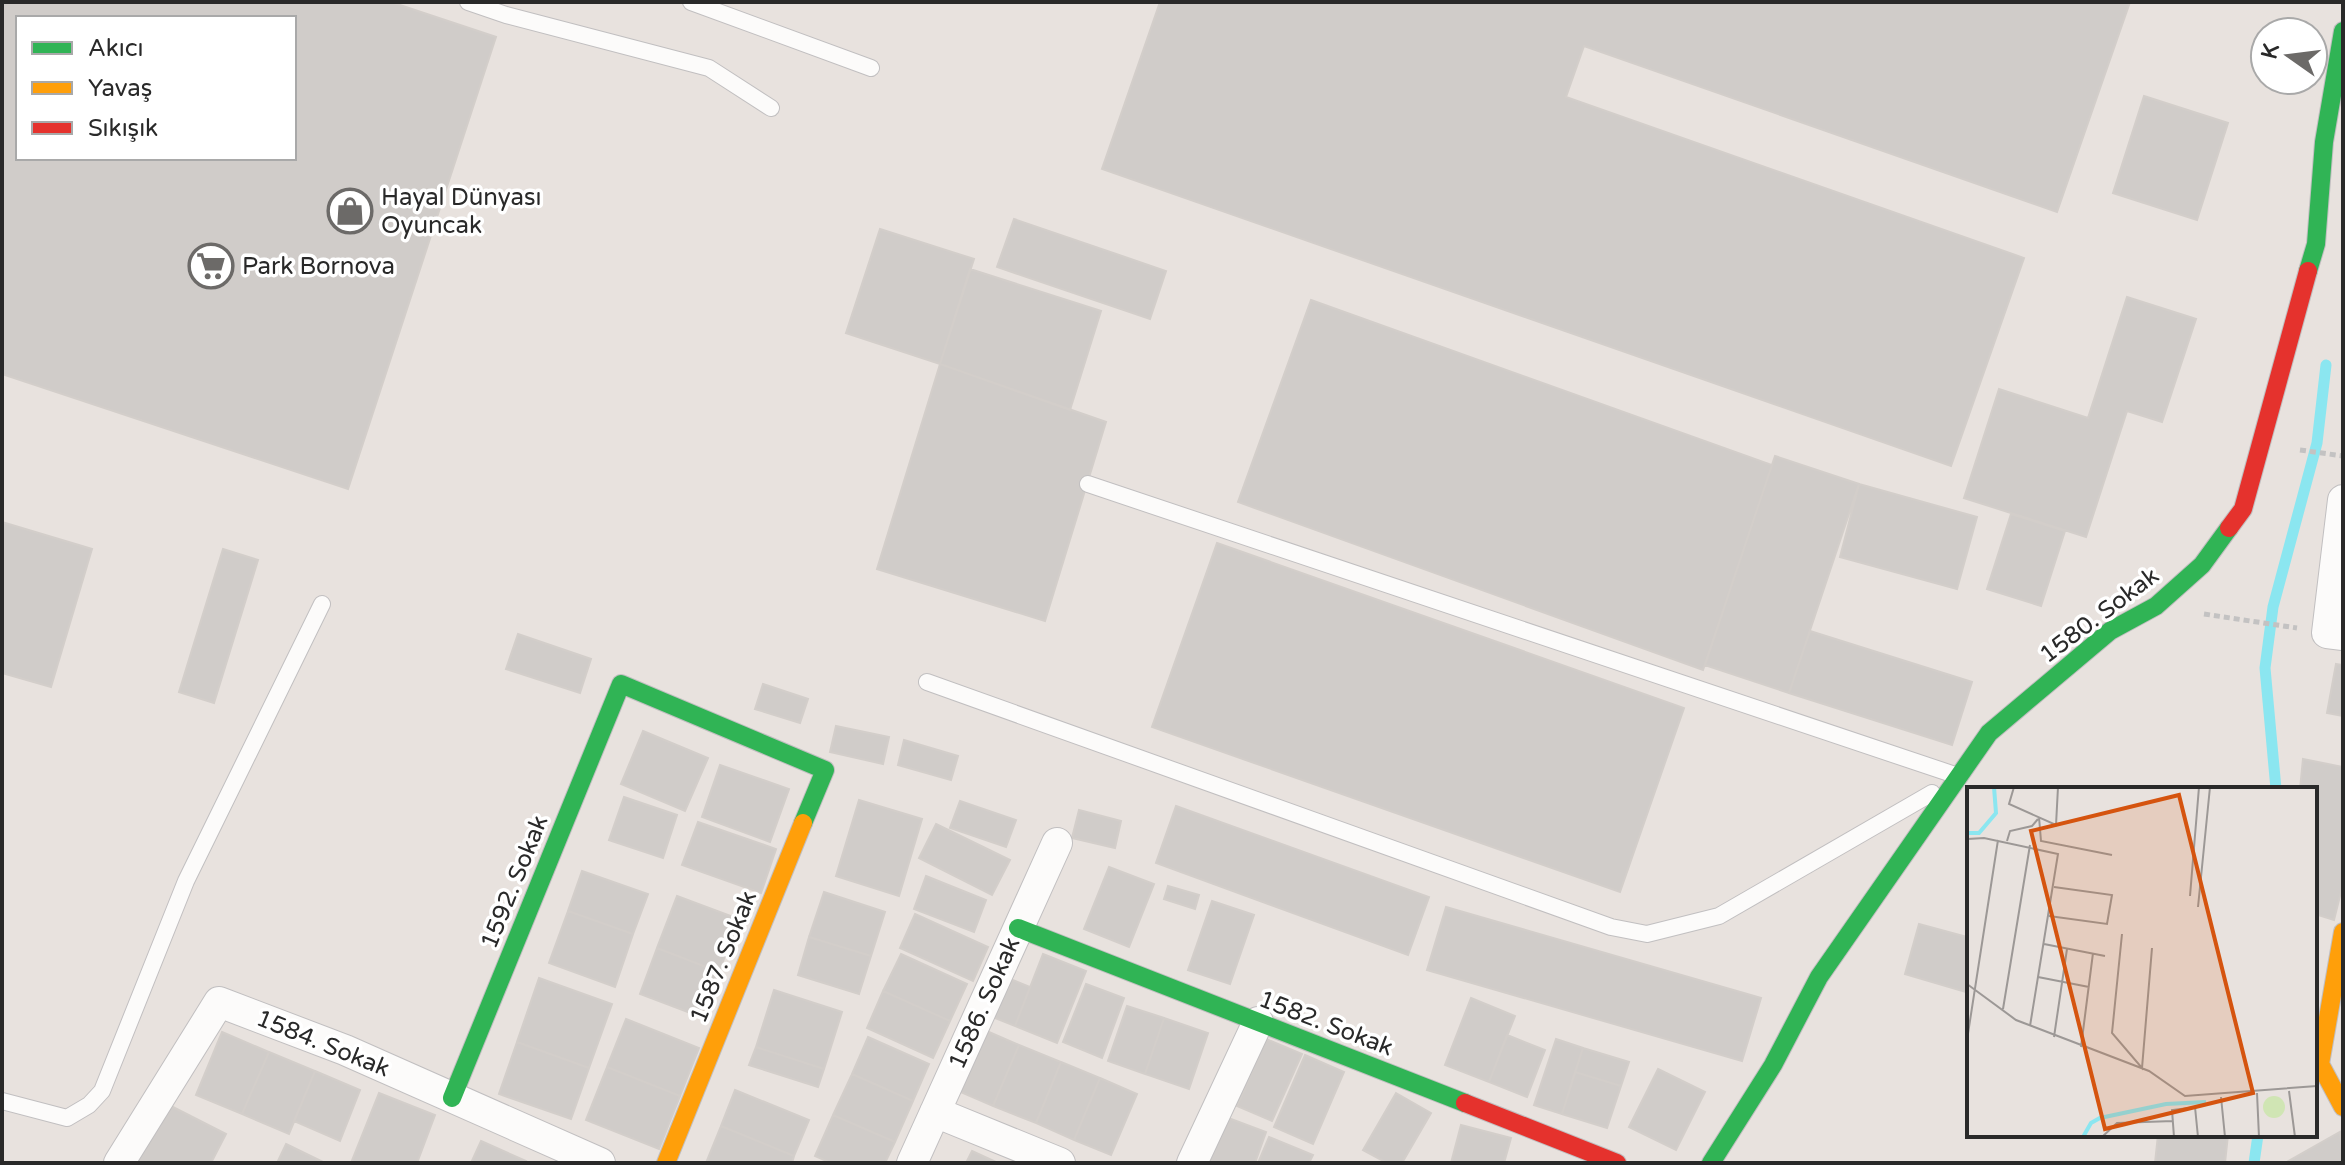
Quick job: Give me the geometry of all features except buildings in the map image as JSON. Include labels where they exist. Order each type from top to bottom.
[{"type":"street","name":"1580. Sokak","points":[[1711,1163],[1773,1065],[1819,977],[1989,733],[2110,631],[2156,606],[2202,565],[2243,509],[2329,246],[2324,142],[2343,31]]},
{"type":"street","points":[[2343,500],[2327,633],[2343,635]]},
{"type":"street","name":"1587. Sokak","points":[[621,684],[825,770],[666,1163]]},
{"type":"street","name":"1592. Sokak","points":[[452,1098],[621,684]]},
{"type":"street","name":"1586. Sokak","points":[[912,1163],[1057,843]]},
{"type":"street","name":"1582. Sokak","points":[[1018,928],[1617,1163]]},
{"type":"street","points":[[2343,932],[2320,1064],[2343,1107]]},
{"type":"street","name":"1584. Sokak","points":[[119,1163],[219,1002],[345,1050],[600,1163]]},
{"type":"street","points":[[1192,1163],[1258,1022]]},
{"type":"street","points":[[935,1112],[1060,1163]]},
{"type":"lane","points":[[468,2],[709,68],[771,108]]},
{"type":"lane","points":[[691,2],[871,68]]},
{"type":"lane","points":[[1088,484],[1960,777]]},
{"type":"lane","points":[[2,1101],[67,1118],[89,1105],[102,1091],[186,881],[322,604]]},
{"type":"lane","points":[[927,682],[1611,927],[1647,934],[1719,916],[1960,777]]},
{"type":"path","points":[[2296,449],[2343,456]]},
{"type":"path","points":[[2250,621],[2301,629]]},
{"type":"waterway","points":[[2276,787],[2265,668],[2273,607],[2317,443],[2326,365]]},
{"type":"waterway","points":[[2254,1163],[2258,1137]]},
{"type":"traffic: fast","points":[[2308,271],[2316,244],[2324,142],[2343,31]]},
{"type":"traffic: fast","points":[[1711,1163],[1773,1065],[1819,977],[1989,733],[2110,631],[2156,606],[2202,565],[2229,528]]},
{"type":"traffic: fast","points":[[452,1098],[621,684],[825,770],[803,823]]},
{"type":"traffic: fast","points":[[1018,928],[1465,1103]]},
{"type":"traffic: slow","points":[[666,1163],[803,823]]},
{"type":"traffic: slow","points":[[2343,932],[2320,1064],[2343,1107]]},
{"type":"traffic: jam","points":[[2229,528],[2243,509],[2308,271]]},
{"type":"traffic: jam","points":[[1465,1103],[1617,1163]]},
{"type":"place","name":"Hayal Dünyası Oyuncak","points":[[350,211]]},
{"type":"place","name":"Park Bornova","points":[[211,266]]}]
